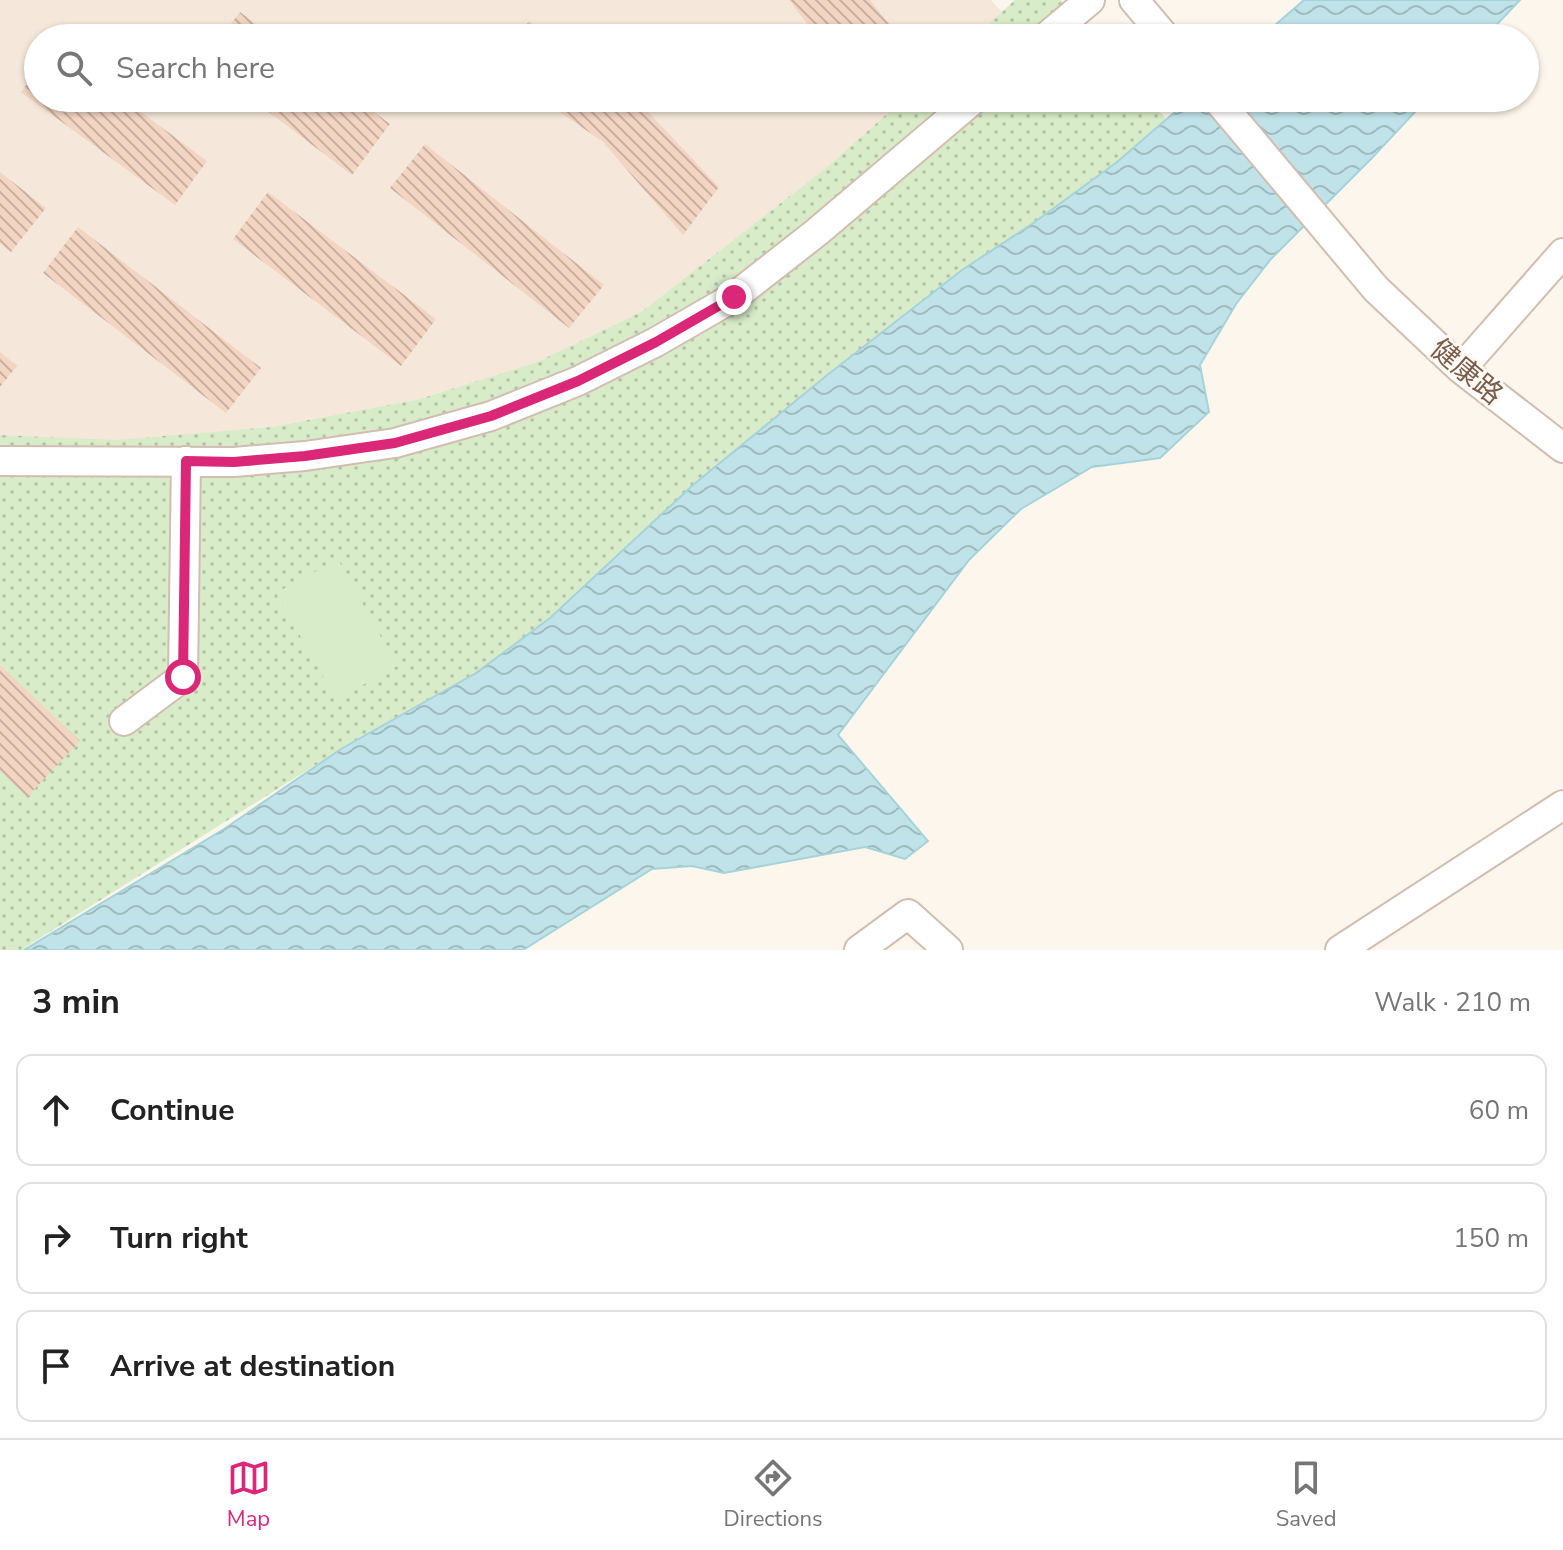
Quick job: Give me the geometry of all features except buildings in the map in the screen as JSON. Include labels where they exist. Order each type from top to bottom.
[{"type":"street","points":[[1062,24],[1090,0]]},
{"type":"street","points":[[0,461],[234,462],[305,456],[395,443],[491,416],[578,381],[656,342],[734,297],[817,232],[958,112]]},
{"type":"street","name":"健康路","points":[[1228,112],[1376,289],[1461,369],[1563,448]]},
{"type":"street","points":[[1461,369],[1563,253]]},
{"type":"street","points":[[124,721],[183,677],[186,461]]},
{"type":"street","points":[[1340,950],[1563,805]]},
{"type":"street","points":[[859,950],[908,914],[948,950]]},
{"type":"shaded area","points":[[0,0],[991,0],[1002,12],[989,24],[24,24],[24,112],[889,112],[827,167],[641,312],[537,362],[420,399],[271,427],[116,441],[0,435]]},
{"type":"green space","points":[[1015,0],[1061,0],[1082,24],[988,24]]},
{"type":"green space","points":[[889,112],[1160,112],[1166,119],[1117,162],[1032,224],[961,270],[826,376],[693,485],[550,618],[476,673],[341,749],[21,950],[0,950],[0,435],[116,440],[271,427],[420,399],[537,362],[641,312],[827,167]]},
{"type":"green space","points":[[338,559],[397,666],[336,700],[276,593]]},
{"type":"water","points":[[1304,0],[1520,0],[1497,24],[1276,24]]},
{"type":"water","points":[[1175,112],[1415,112],[1271,259],[1236,304],[1200,365],[1209,412],[1160,458],[1092,467],[1021,509],[969,560],[838,735],[928,841],[905,859],[865,847],[724,873],[692,866],[652,869],[523,950],[24,950],[224,829],[341,749],[476,673],[550,618],[693,485],[826,376],[962,270],[1117,162]]},
{"type":"route","points":[[183,677],[186,461],[234,462],[305,456],[395,443],[491,416],[578,381],[656,342],[734,297]]}]
